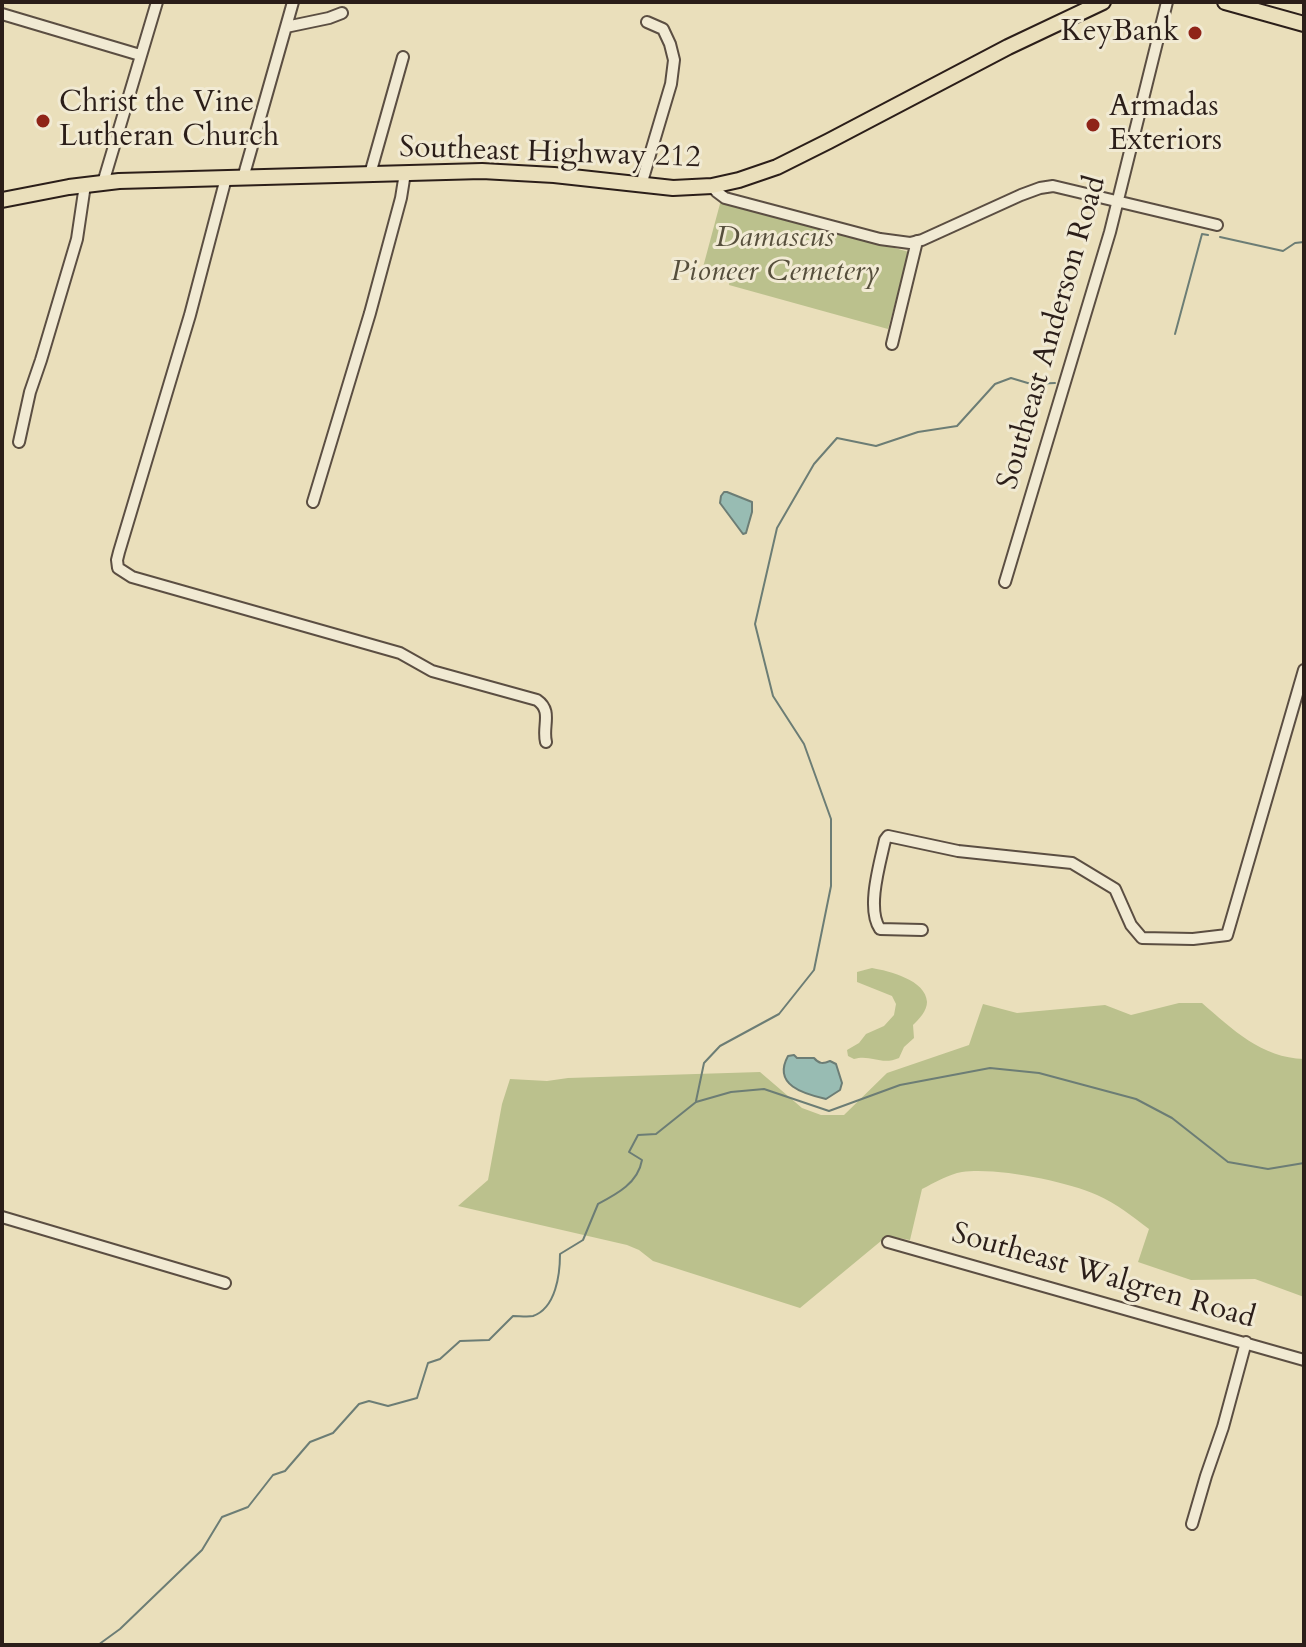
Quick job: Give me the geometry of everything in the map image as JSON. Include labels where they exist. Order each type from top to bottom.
[{"type":"highway","name":"Southeast Highway 212","points":[[2,200],[103,183],[473,171],[527,173],[673,188],[712,186],[777,167],[1008,47],[1103,2]]},
{"type":"highway","points":[[1225,2],[1304,24]]},
{"type":"street","points":[[103,183],[157,2]]},
{"type":"street","points":[[243,178],[293,2]]},
{"type":"street","name":"Southeast Anderson Road","points":[[1005,582],[1118,201],[1167,2]]},
{"type":"street","points":[[286,27],[342,13]]},
{"type":"street","points":[[2,14],[140,55]]},
{"type":"street","points":[[641,185],[671,84],[674,60],[663,29],[647,22]]},
{"type":"street","points":[[370,174],[403,57]]},
{"type":"street","points":[[313,502],[370,313],[405,173]]},
{"type":"street","points":[[226,178],[190,315],[119,552],[118,568],[132,577],[400,653],[432,671],[531,698],[547,711],[546,742]]},
{"type":"street","points":[[19,442],[35,375],[77,239],[85,185]]},
{"type":"street","points":[[712,186],[725,198],[880,239],[910,243],[1040,188],[1059,187],[1217,225]]},
{"type":"street","points":[[892,344],[917,241]]},
{"type":"street","points":[[922,930],[880,929],[874,921],[876,883],[888,836],[958,851],[1072,863],[1115,889],[1131,925],[1142,938],[1193,939],[1227,935],[1304,670]]},
{"type":"street","points":[[2,1217],[225,1283]]},
{"type":"street","name":"Southeast Walgren Road","points":[[888,1242],[1304,1360]]},
{"type":"street","points":[[1192,1524],[1246,1342]]},
{"type":"green space","name":"Damascus Pioneer Cemetery","points":[[721,200],[909,252],[888,329],[729,285],[730,278],[702,271]]},
{"type":"green space","points":[[872,968],[914,982],[925,994],[927,1002],[924,1012],[913,1025],[914,1038],[904,1047],[899,1058],[893,1060],[854,1059],[848,1056],[847,1050],[866,1034],[884,1026],[894,1015],[896,1004],[892,996],[857,982],[857,972]]},
{"type":"green space","points":[[1179,1003],[1202,1003],[1236,1032],[1261,1048],[1304,1059],[1304,1297],[1255,1279],[1191,1280],[1138,1262],[1149,1229],[1124,1210],[1084,1190],[1011,1173],[962,1172],[922,1189],[910,1240],[887,1236],[800,1308],[653,1261],[627,1245],[458,1206],[488,1180],[502,1104],[510,1079],[547,1081],[760,1072],[802,1108],[821,1115],[844,1115],[887,1073],[969,1045],[983,1004],[1017,1013],[1105,1005],[1131,1015]]},
{"type":"water","points":[[724,492],[752,502],[746,533],[743,534],[720,503]]},
{"type":"water","points":[[788,1056],[836,1064],[842,1083],[840,1090],[826,1099],[793,1086],[787,1081],[784,1066]]},
{"type":"waterway","points":[[1175,334],[1202,234],[1208,235]]},
{"type":"waterway","points":[[1220,237],[1283,251],[1295,243],[1304,242]]},
{"type":"waterway","points":[[696,1101],[704,1063],[720,1046],[779,1014],[814,970],[831,886],[831,819],[804,744],[773,696],[755,624],[777,528],[814,464],[837,438],[876,446],[918,432],[957,426],[995,384],[1011,378],[1031,384],[1055,383]]},
{"type":"waterway","points":[[98,1645],[120,1629],[202,1550],[222,1517],[248,1507],[273,1475],[285,1471],[310,1442],[333,1433],[359,1404],[369,1401],[388,1406],[417,1398],[428,1363],[440,1359],[460,1341],[489,1340],[513,1316],[533,1316],[541,1312],[555,1290],[560,1254],[583,1240],[598,1204],[619,1192],[640,1168],[642,1160],[629,1152],[638,1135],[656,1134],[696,1102],[731,1092],[764,1089],[829,1111],[900,1085],[990,1068],[1039,1073],[1136,1099],[1172,1118],[1228,1162],[1268,1169],[1304,1163]]},
{"type":"place","name":"KeyBank","points":[[1195,33]]},
{"type":"place","name":"Christ the Vine Lutheran Church","points":[[43,121]]},
{"type":"place","name":"Armadas Exteriors","points":[[1093,125]]}]
